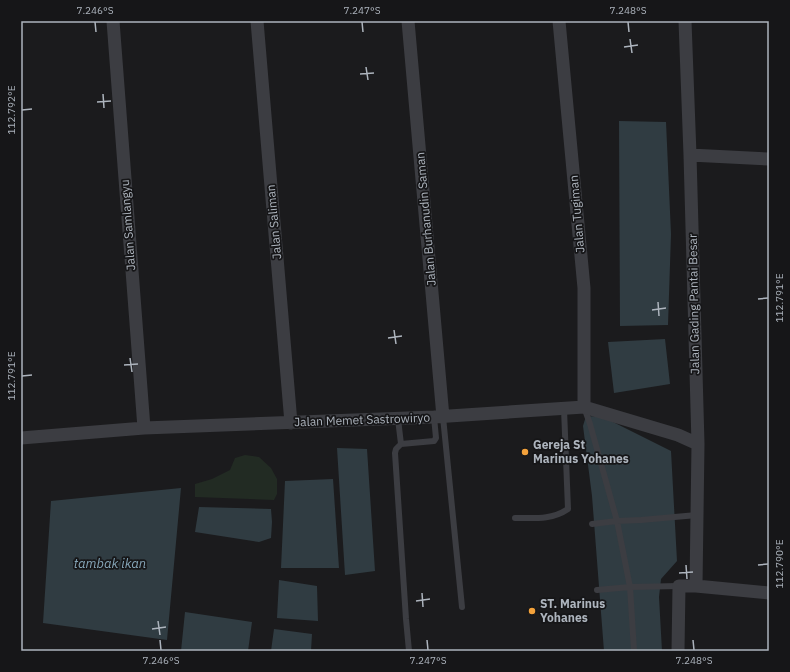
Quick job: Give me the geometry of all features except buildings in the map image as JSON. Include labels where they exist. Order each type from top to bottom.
[{"type":"street","name":"Jalan Samlangyu","points":[[113,21],[144,428]]},
{"type":"street","name":"Jalan Saliman","points":[[257,21],[291,423]]},
{"type":"street","name":"Jalan Burhanudin Saman","points":[[408,21],[439,417]]},
{"type":"street","name":"Jalan Tugiman","points":[[559,21],[584,288],[584,408]]},
{"type":"street","name":"Jalan Gading Pantai Besar","points":[[685,21],[698,444],[696,586]]},
{"type":"street","points":[[690,155],[769,159]]},
{"type":"street","name":"Jalan Memet Sastrowiryo","points":[[21,438],[144,428],[439,417],[584,408],[678,435],[698,444]]},
{"type":"street","points":[[678,651],[679,586],[696,586],[769,593]]},
{"type":"lane","points":[[584,408],[590,424],[617,521],[630,587],[634,651]]},
{"type":"lane","points":[[515,518],[552,517],[568,509],[564,409]]},
{"type":"lane","points":[[409,651],[395,453],[396,449],[401,444],[434,441],[436,438],[439,417]]},
{"type":"lane","points":[[439,417],[462,607]]},
{"type":"lane","points":[[398,418],[401,444]]},
{"type":"lane","points":[[592,524],[697,515]]},
{"type":"lane","points":[[597,590],[630,587],[679,586]]},
{"type":"shaded area","points":[[245,455],[259,457],[271,468],[277,479],[277,494],[274,500],[195,497],[195,484],[212,479],[230,470],[235,458]]},
{"type":"water","points":[[619,121],[666,122],[671,234],[668,325],[620,326]]},
{"type":"water","points":[[665,339],[670,384],[614,393],[608,342]]},
{"type":"water","points":[[586,416],[603,417],[671,451],[677,561],[661,579],[659,597],[662,651],[604,651],[592,496],[583,426]]},
{"type":"water","points":[[337,448],[367,449],[375,571],[345,575]]},
{"type":"water","points":[[333,479],[339,568],[281,568],[285,481]]},
{"type":"water","name":"tambak ikan","points":[[181,488],[167,640],[43,623],[51,501]]},
{"type":"water","points":[[199,507],[271,509],[271,538],[259,542],[195,532]]},
{"type":"water","points":[[279,580],[317,586],[318,621],[277,618]]},
{"type":"water","points":[[185,612],[252,622],[248,651],[181,651]]},
{"type":"water","points":[[274,629],[312,634],[311,651],[271,651]]},
{"type":"place","name":"Gereja St Marinus Yohanes","points":[[525,452]]},
{"type":"place","name":"ST. Marinus Yohanes","points":[[532,611]]}]
